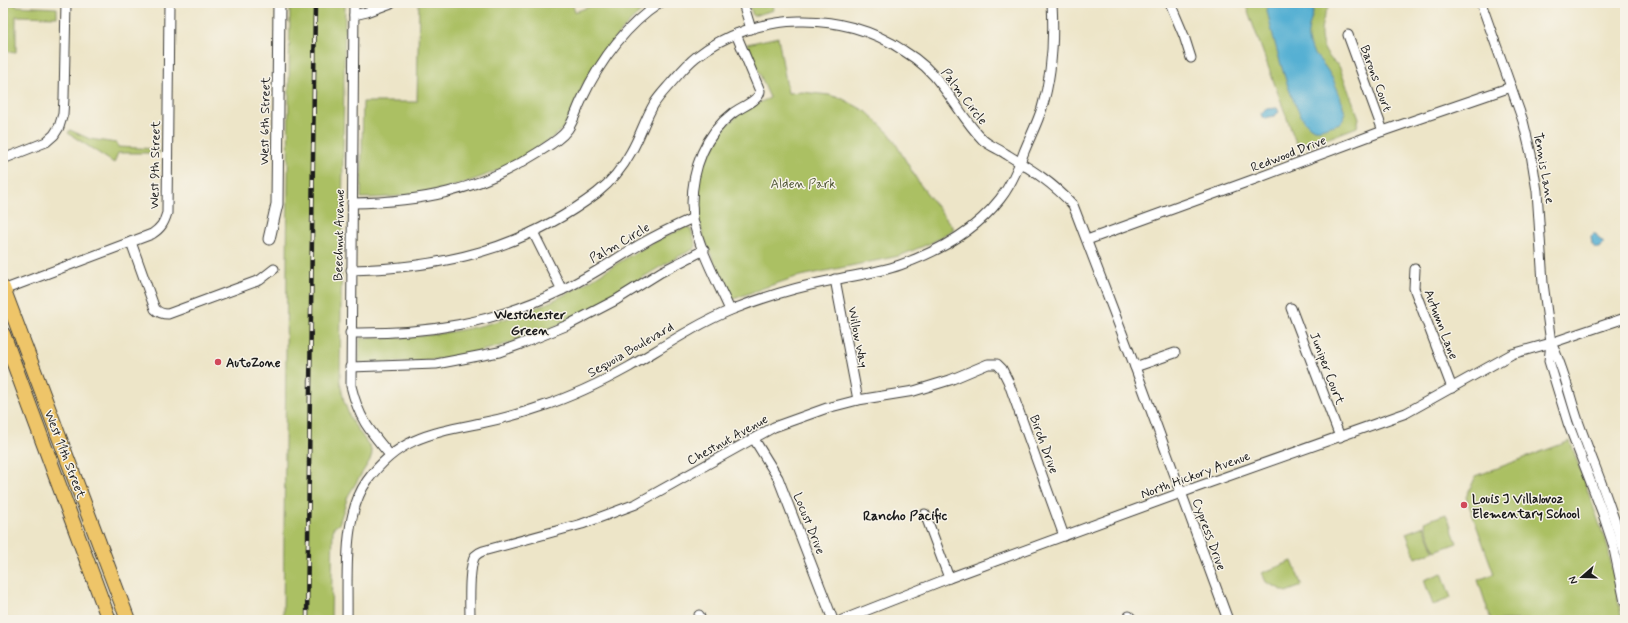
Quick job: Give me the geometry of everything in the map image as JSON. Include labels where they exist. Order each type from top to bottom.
[{"type":"main road","name":"West 11th Street","points":[[3,289],[128,620]]},
{"type":"main road","name":"West 11th Street","points":[[3,334],[109,620]]},
{"type":"street","points":[[3,159],[46,142],[54,135],[59,127],[63,114],[64,98],[66,3]]},
{"type":"street","name":"West 9th Street","points":[[3,289],[152,234],[159,230],[164,222],[167,213],[170,3]]},
{"type":"street","name":"West 6th Street","points":[[269,239],[277,204],[279,3]]},
{"type":"street","name":"Beechnut Avenue","points":[[354,3],[350,333],[351,386],[356,406],[366,426],[390,455]]},
{"type":"street","points":[[354,14],[367,12],[391,3]]},
{"type":"street","points":[[352,203],[381,203],[416,200],[463,189],[505,172],[554,142],[566,131],[571,123],[581,99],[610,50],[637,21],[660,3]]},
{"type":"street","points":[[743,3],[751,29]]},
{"type":"street","name":"Sequoia Boulevard","points":[[348,620],[349,541],[352,516],[362,489],[368,479],[390,455],[402,446],[424,436],[516,415],[572,395],[603,381],[700,324],[730,310],[775,293],[898,266],[937,250],[980,219],[999,200],[1021,164],[1043,105],[1050,60],[1052,3]]},
{"type":"street","points":[[1170,3],[1184,36],[1191,58]]},
{"type":"street","name":"Tennis Lane","points":[[1481,3],[1523,121],[1531,154],[1537,191],[1544,298],[1551,343],[1549,361],[1558,392],[1613,544],[1625,602]]},
{"type":"street","name":"Palm Circle","points":[[351,270],[386,269],[441,262],[492,249],[533,232],[598,192],[613,178],[632,152],[655,103],[682,71],[696,58],[711,47],[736,34],[776,23],[821,21],[852,27],[875,34],[904,50],[926,67],[942,86],[971,128],[986,143],[1021,164]]},
{"type":"street","points":[[730,310],[704,250],[693,218],[692,195],[699,159],[715,130],[742,106],[758,98],[760,95],[760,91],[736,34]]},
{"type":"street","name":"Barons Court","points":[[1348,35],[1383,131]]},
{"type":"street","name":"Redwood Drive","points":[[1087,240],[1383,131],[1511,87]]},
{"type":"street","name":"Cypress Drive","points":[[1021,164],[1059,189],[1073,205],[1135,367],[1228,620]]},
{"type":"street","name":"Palm Circle","points":[[350,333],[392,333],[445,328],[475,322],[509,312],[562,290],[641,244],[693,218]]},
{"type":"street","points":[[533,232],[562,290]]},
{"type":"street","points":[[131,242],[155,308],[158,312],[163,314],[168,314],[260,280],[274,269]]},
{"type":"street","points":[[350,368],[436,364],[499,352],[568,325],[616,300],[661,272],[704,250]]},
{"type":"street","name":"Autumn Lane","points":[[1415,269],[1414,288],[1452,388]]},
{"type":"street","name":"Willow Way","points":[[835,279],[858,400]]},
{"type":"street","name":"Juniper Court","points":[[1291,308],[1340,437]]},
{"type":"street","name":"North Hickory Avenue","points":[[842,620],[949,578],[1181,492],[1406,413],[1512,354],[1551,343],[1625,318]]},
{"type":"street","name":"Tennis Lane","points":[[1551,343],[1559,359],[1567,389],[1612,511],[1625,554]]},
{"type":"street","points":[[1135,367],[1175,352]]},
{"type":"street","name":"Chestnut Avenue","points":[[470,620],[470,592],[473,561],[476,554],[582,524],[636,504],[774,427],[827,408],[858,400],[914,391],[950,380],[988,364],[997,364]]},
{"type":"street","name":"Birch Drive","points":[[997,364],[1002,369],[1008,381],[1064,536]]},
{"type":"street","name":"Locust Drive","points":[[754,439],[778,478],[833,620]]},
{"type":"street","points":[[925,514],[949,578]]},
{"type":"green space","points":[[3,3],[16,3],[16,6],[57,8],[57,17],[16,16],[16,52],[5,51],[3,45]]},
{"type":"green space","points":[[290,3],[345,3],[340,381],[344,401],[351,420],[370,447],[372,454],[370,460],[348,496],[339,524],[333,528],[331,620],[283,620]]},
{"type":"green space","points":[[419,3],[572,3],[575,12],[599,3],[651,3],[623,29],[606,49],[585,81],[570,117],[563,128],[534,150],[494,172],[451,187],[407,195],[361,198],[363,102],[417,102]]},
{"type":"green space","points":[[749,3],[773,3],[774,10],[753,16]]},
{"type":"green space","points":[[1245,3],[1331,3],[1323,20],[1321,37],[1326,52],[1331,60],[1339,66],[1359,118],[1357,127],[1308,146],[1296,143]]},
{"type":"green space","name":"Alden Park","points":[[778,37],[788,93],[802,92],[829,95],[843,99],[867,112],[890,134],[919,183],[954,229],[931,243],[899,256],[796,277],[731,300],[709,251],[699,221],[697,193],[699,178],[709,151],[716,138],[725,127],[744,111],[770,98],[747,44]]},
{"type":"green space","points":[[70,130],[90,139],[116,143],[118,147],[159,149],[159,153],[118,153],[114,163],[68,133]]},
{"type":"green space","points":[[686,227],[690,228],[691,230],[696,246],[694,249],[583,313],[545,331],[464,355],[415,362],[359,363],[360,338],[387,338],[442,333],[496,322],[547,303],[572,291],[645,247]]},
{"type":"green space","points":[[1570,441],[1608,548],[1622,620],[1491,620],[1478,580],[1494,574],[1466,497],[1476,476]]},
{"type":"green space","points":[[1446,514],[1457,543],[1435,551],[1424,522]]},
{"type":"green space","points":[[1424,526],[1434,551],[1416,558],[1406,533]]},
{"type":"green space","points":[[1292,561],[1302,586],[1286,592],[1266,582],[1262,573]]},
{"type":"green space","points":[[1442,573],[1451,598],[1433,605],[1424,580]]},
{"type":"water","points":[[1268,3],[1314,3],[1308,30],[1308,40],[1314,52],[1326,67],[1334,81],[1345,114],[1340,123],[1316,129],[1312,128],[1304,121],[1290,92],[1278,55],[1267,11]]},
{"type":"water","points":[[1277,108],[1279,112],[1274,116],[1268,117],[1267,119],[1262,117],[1261,113],[1267,109]]},
{"type":"water","points":[[1596,234],[1600,240],[1603,241],[1600,248],[1595,248],[1592,244],[1591,236]]},
{"type":"railway","points":[[307,620],[315,3]]},
{"type":"place","name":"AutoZone","points":[[218,362]]},
{"type":"place","name":"Louis J Villalovoz Elementary School","points":[[1464,505]]},
{"type":"district","name":"Westchester Green","points":[[530,322]]},
{"type":"district","name":"Rancho Pacific","points":[[905,515]]}]
